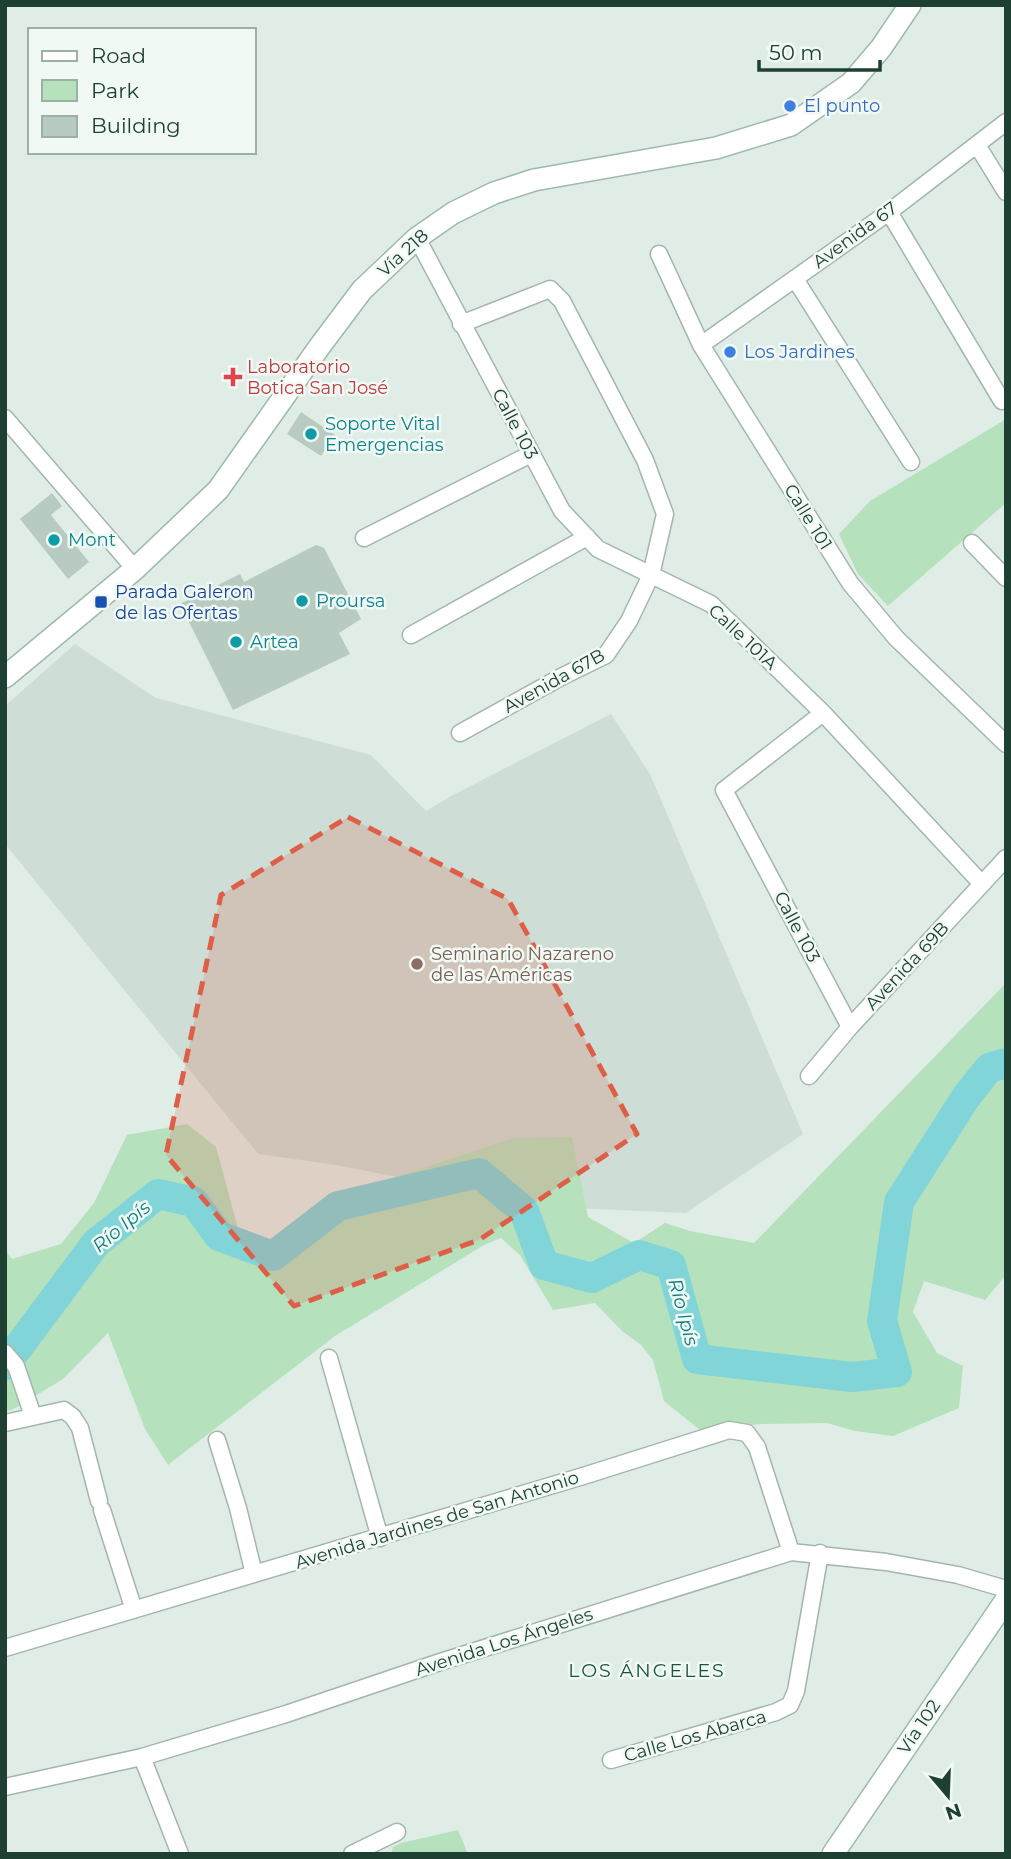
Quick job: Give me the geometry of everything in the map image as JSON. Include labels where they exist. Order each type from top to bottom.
[{"type":"main road","name":"Vía 218","points":[[5,677],[135,569],[218,490],[362,290],[416,238],[453,213],[494,193],[534,180],[716,148],[791,125],[851,83],[881,48],[910,5]]},
{"type":"main road","name":"Vía 102","points":[[841,1850],[1006,1600]]},
{"type":"street","name":"Avenida 67","points":[[701,345],[888,212],[1006,122]]},
{"type":"street","points":[[977,145],[1006,192]]},
{"type":"street","points":[[888,212],[1002,401]]},
{"type":"street","name":"Calle 103","points":[[416,238],[562,511],[598,549],[651,575]]},
{"type":"street","name":"Calle 101","points":[[659,254],[701,345],[850,583],[896,638],[1006,744]]},
{"type":"street","points":[[795,279],[911,462]]},
{"type":"street","points":[[461,324],[550,289],[562,302],[645,460],[665,514],[651,575]]},
{"type":"street","points":[[5,418],[135,569]]},
{"type":"street","points":[[364,538],[531,454]]},
{"type":"street","points":[[411,635],[587,537]]},
{"type":"street","points":[[972,543],[1006,578]]},
{"type":"street","name":"Calle 101A","points":[[651,575],[711,604],[823,713],[982,884]]},
{"type":"street","name":"Avenida 67B","points":[[460,733],[606,656],[629,621],[651,575]]},
{"type":"street","name":"Calle 103","points":[[823,713],[724,790],[850,1027]]},
{"type":"street","name":"Avenida 69B","points":[[809,1076],[850,1027],[1006,858]]},
{"type":"street","points":[[6,1354],[16,1366],[33,1416]]},
{"type":"street","points":[[329,1358],[380,1538]]},
{"type":"street","points":[[5,1423],[64,1410],[73,1417],[79,1428],[100,1506],[134,1610]]},
{"type":"street","name":"Avenida Jardines de San Antonio","points":[[5,1648],[380,1538],[729,1430],[747,1433],[757,1447],[791,1552]]},
{"type":"street","points":[[217,1440],[238,1508],[254,1574]]},
{"type":"street","name":"Avenida Los Ángeles","points":[[5,1787],[142,1757],[286,1714],[440,1662],[791,1552],[886,1562],[958,1575],[1006,1589]]},
{"type":"street","name":"Calle Los Abarca","points":[[611,1760],[776,1712],[790,1705],[796,1691],[820,1553]]},
{"type":"street","points":[[142,1757],[180,1854]]},
{"type":"street","points":[[352,1854],[397,1832]]},
{"type":"highlighted area","points":[[348,817],[508,899],[637,1134],[479,1240],[294,1306],[166,1155],[221,895]]},
{"type":"shaded area","name":"Seminario Nazareno de las Américas","points":[[75,644],[156,698],[371,755],[426,811],[611,714],[650,774],[803,1134],[686,1213],[551,1207],[336,1165],[258,1154],[5,844],[5,706]]},
{"type":"green space","points":[[1006,419],[1006,503],[888,606],[858,574],[839,534],[870,501]]},
{"type":"green space","points":[[1006,983],[1006,1275],[985,1300],[924,1281],[913,1312],[937,1353],[963,1366],[959,1408],[893,1436],[855,1431],[827,1423],[761,1424],[700,1430],[664,1401],[653,1360],[641,1345],[622,1331],[595,1303],[553,1310],[520,1255],[501,1238],[484,1245],[335,1336],[168,1465],[145,1429],[108,1333],[63,1379],[12,1410],[5,1411],[5,1249],[12,1259],[61,1244],[94,1203],[127,1135],[187,1124],[216,1147],[239,1232],[268,1248],[345,1194],[513,1138],[572,1137],[588,1217],[634,1243],[665,1223],[690,1231],[754,1243]]},
{"type":"green space","points":[[458,1830],[468,1854],[391,1854],[393,1847],[401,1843]]},
{"type":"building","name":"Soporte Vital Emergencias","points":[[301,412],[335,435],[321,456],[287,434]]},
{"type":"building","name":"Mont","points":[[52,493],[62,506],[51,515],[89,562],[68,579],[20,519]]},
{"type":"building","points":[[316,545],[324,548],[361,619],[339,633],[350,654],[233,710],[180,604],[240,574],[244,582]]},
{"type":"waterway","name":"Río Ipís","points":[[5,1365],[96,1243],[158,1194],[194,1202],[219,1236],[273,1256],[338,1206],[479,1173],[524,1211],[544,1265],[592,1278],[639,1255],[671,1265],[697,1359],[852,1377],[897,1372],[882,1321],[899,1202],[966,1097],[989,1068],[1006,1063]]},
{"type":"place","name":"El punto","points":[[790,106]]},
{"type":"place","name":"Los Jardines","points":[[730,352]]},
{"type":"place","name":"Laboratorio Botica San José","points":[[233,377]]},
{"type":"place","name":"Soporte Vital Emergencias","points":[[311,434]]},
{"type":"place","name":"Mont","points":[[54,540]]},
{"type":"place","name":"Proursa","points":[[302,601]]},
{"type":"place","name":"Parada Galeron de las Ofertas","points":[[101,602]]},
{"type":"place","name":"Artea","points":[[236,642]]},
{"type":"place","name":"Seminario Nazareno de las Américas","points":[[417,964]]},
{"type":"district","name":"LOS ÁNGELES","points":[[647,1670]]}]
